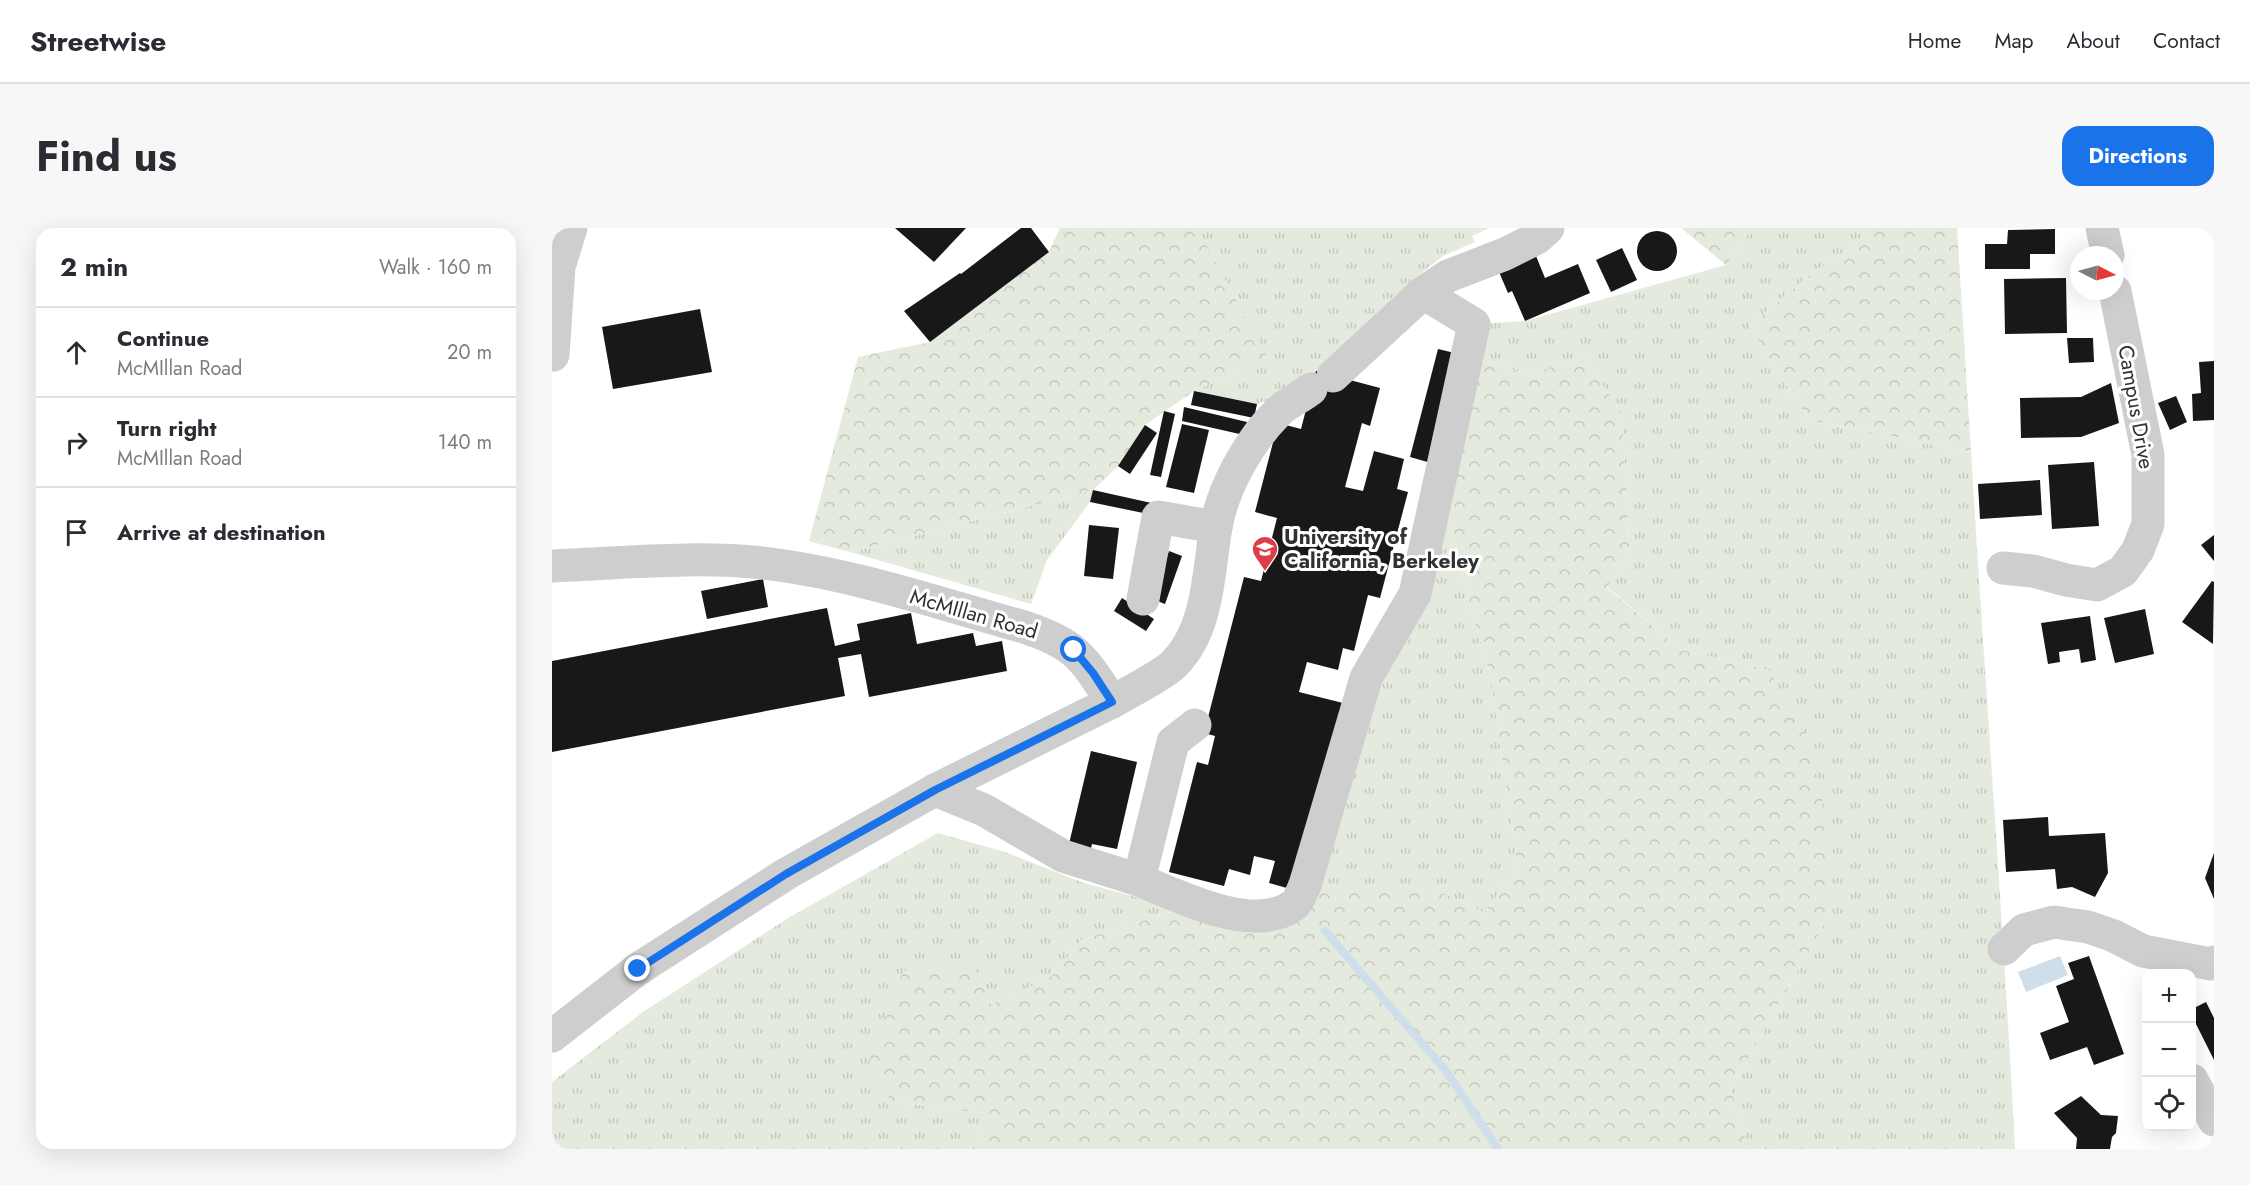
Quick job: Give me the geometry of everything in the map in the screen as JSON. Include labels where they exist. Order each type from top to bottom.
[{"type":"street","points":[[553,355],[559,267],[571,228]]},
{"type":"street","points":[[552,1036],[638,969],[766,886],[935,790],[1112,702],[1173,666],[1197,628],[1208,590],[1220,510],[1238,467],[1252,443],[1279,411],[1322,382],[1423,293],[1448,276],[1505,254],[1537,238],[1548,228]]},
{"type":"street","points":[[2102,228],[2106,246]]},
{"type":"street","points":[[935,790],[984,810],[1063,856],[1139,880],[1208,907],[1250,917],[1275,914],[1296,904],[1305,885],[1366,678],[1415,594],[1474,324],[1423,293]]},
{"type":"street","name":"Campus Drive","points":[[2003,567],[2097,585],[2123,571],[2138,550],[2148,524],[2148,455],[2117,300]]},
{"type":"street","points":[[1143,599],[1158,517],[1216,526]]},
{"type":"street","name":"McMIllan Road","points":[[552,566],[739,561],[832,574],[1053,637],[1074,650],[1112,702]]},
{"type":"street","points":[[1139,880],[1173,742],[1195,725]]},
{"type":"street","points":[[2004,949],[2024,930],[2054,922],[2088,927],[2114,936],[2146,962],[2214,962]]},
{"type":"street","points":[[2196,1087],[2214,1120]]},
{"type":"green space","points":[[1060,228],[1188,228],[1204,241],[1268,359],[1194,391],[1145,425],[1118,466],[1093,490],[850,552],[809,541],[858,357],[930,342],[1049,252]]},
{"type":"green space","points":[[1188,228],[1489,228],[1472,236],[1475,242],[1443,256],[1424,271],[1347,349],[1291,392],[1257,404],[1194,391],[1267,359]]},
{"type":"green space","points":[[1681,228],[1752,228],[1726,265]]},
{"type":"green space","points":[[1752,228],[1868,228],[1856,244],[1812,273],[1749,326],[1809,420],[1971,452],[2015,1149],[1748,1149],[1731,1089],[1828,917],[1769,670],[1682,650],[1606,586],[1630,559],[1622,414],[1583,357],[1530,374],[1467,358],[1474,324],[1525,321],[1726,265]]},
{"type":"green space","points":[[1868,228],[1957,228],[1971,452],[1809,420],[1749,326],[1812,273],[1856,244]]},
{"type":"green space","points":[[1583,357],[1622,413],[1630,559],[1606,587],[1682,650],[1769,670],[1806,737],[1823,803],[1828,917],[1731,1089],[1748,1149],[976,1149],[992,1114],[892,1102],[869,1061],[903,971],[973,963],[991,1005],[1052,976],[1081,940],[1181,909],[1217,922],[1277,931],[1307,909],[1317,888],[1432,888],[1484,913],[1518,868],[1490,674],[1467,595],[1441,477],[1467,358],[1530,374]]},
{"type":"green space","points":[[1441,477],[1467,595],[1490,674],[1518,868],[1484,913],[1432,888],[1317,888]]},
{"type":"green space","points":[[1093,490],[1090,502],[1047,560],[1031,604],[850,552]]},
{"type":"green space","points":[[938,833],[1005,852],[1084,883],[1181,909],[1081,940],[1052,976],[991,1006],[892,1102],[993,1114],[976,1149],[552,1149],[552,1082],[643,1012],[790,917]]},
{"type":"water","points":[[2060,956],[2068,975],[2026,992],[2018,972]]},
{"type":"building","points":[[895,228],[966,228],[934,262]]},
{"type":"building","points":[[1021,228],[1031,228],[1049,252],[930,342],[904,311],[961,274]]},
{"type":"building","points":[[2055,229],[2055,254],[2030,254],[2030,269],[1985,269],[1985,244],[2007,244],[2008,230]]},
{"type":"building","points":[[1657,231],[1671,237],[1677,251],[1671,265],[1657,271],[1643,265],[1637,251],[1643,237]]},
{"type":"building","points":[[1622,248],[1637,280],[1611,292],[1596,260]]},
{"type":"building","points":[[1536,256],[1545,278],[1578,264],[1590,293],[1525,321],[1512,291],[1508,293],[1499,272]]},
{"type":"building","points":[[2066,278],[2067,333],[2005,334],[2004,279]]},
{"type":"building","points":[[700,309],[712,372],[613,389],[602,327]]},
{"type":"building","points":[[2067,338],[2093,338],[2094,362],[2069,363]]},
{"type":"building","points":[[1438,349],[1459,354],[1431,463],[1410,457]]},
{"type":"building","points":[[2214,361],[2214,420],[2193,421],[2192,394],[2201,393],[2199,362]]},
{"type":"building","points":[[1316,371],[1380,388],[1370,426],[1362,423],[1345,487],[1363,491],[1374,451],[1404,459],[1397,489],[1408,492],[1380,598],[1368,595],[1354,651],[1343,648],[1338,670],[1307,662],[1299,692],[1343,703],[1294,890],[1269,883],[1275,861],[1254,856],[1250,875],[1229,869],[1224,886],[1169,872],[1197,762],[1208,765],[1215,736],[1204,733],[1244,577],[1261,581],[1277,518],[1255,512],[1278,423],[1301,429]]},
{"type":"building","points":[[2111,383],[2119,423],[2081,437],[2021,438],[2020,398],[2081,397]]},
{"type":"building","points":[[1194,391],[1257,404],[1254,418],[1191,405]]},
{"type":"building","points":[[2176,396],[2187,422],[2170,430],[2158,403]]},
{"type":"building","points":[[1184,407],[1247,422],[1244,435],[1182,421]]},
{"type":"building","points":[[1164,411],[1175,414],[1161,477],[1150,475]]},
{"type":"building","points":[[1182,424],[1209,430],[1194,493],[1166,487]]},
{"type":"building","points":[[1145,425],[1157,433],[1130,474],[1118,466]]},
{"type":"building","points":[[2094,462],[2099,526],[2052,529],[2048,465]]},
{"type":"building","points":[[2040,480],[2042,515],[1980,519],[1978,484]]},
{"type":"building","points":[[1093,490],[1156,504],[1153,515],[1090,502]]},
{"type":"building","points":[[1089,525],[1119,528],[1113,579],[1084,576]]},
{"type":"building","points":[[2214,535],[2214,561],[2201,545]]},
{"type":"building","points":[[1169,551],[1182,556],[1165,604],[1152,599]]},
{"type":"building","points":[[763,579],[768,607],[707,619],[701,591]]},
{"type":"building","points":[[2212,581],[2214,582],[2213,644],[2182,622]]},
{"type":"building","points":[[1122,598],[1154,619],[1146,631],[1114,611]]},
{"type":"building","points":[[827,608],[835,646],[860,640],[857,624],[911,613],[917,644],[973,633],[976,646],[1002,641],[1007,671],[869,697],[861,654],[838,658],[845,696],[552,752],[552,661]]},
{"type":"building","points":[[2145,609],[2154,654],[2115,663],[2104,618]]},
{"type":"building","points":[[2090,616],[2096,660],[2081,663],[2079,649],[2059,652],[2060,662],[2048,664],[2041,623]]},
{"type":"building","points":[[1091,751],[1137,762],[1117,849],[1092,844],[1090,853],[1068,848]]},
{"type":"building","points":[[2048,817],[2049,836],[2105,833],[2108,873],[2095,897],[2072,887],[2057,889],[2055,869],[2006,872],[2003,820]]},
{"type":"building","points":[[2214,853],[2214,899],[2205,878]]},
{"type":"building","points":[[2089,956],[2124,1054],[2094,1065],[2087,1047],[2050,1060],[2040,1033],[2069,1022],[2056,986],[2074,979],[2068,963]]},
{"type":"building","points":[[2206,1002],[2214,1018],[2214,1060],[2196,1024],[2196,1007]]},
{"type":"building","points":[[2081,1096],[2101,1115],[2118,1116],[2116,1133],[2112,1137],[2110,1149],[2076,1149],[2077,1138],[2054,1113]]},
{"type":"waterway","points":[[1325,931],[1446,1071],[1498,1149]]},
{"type":"place","name":"University of California, Berkeley","points":[[1265,572]]},
{"type":"route","points":[[638,969],[786,874],[935,790],[1112,702],[1074,650]]}]
